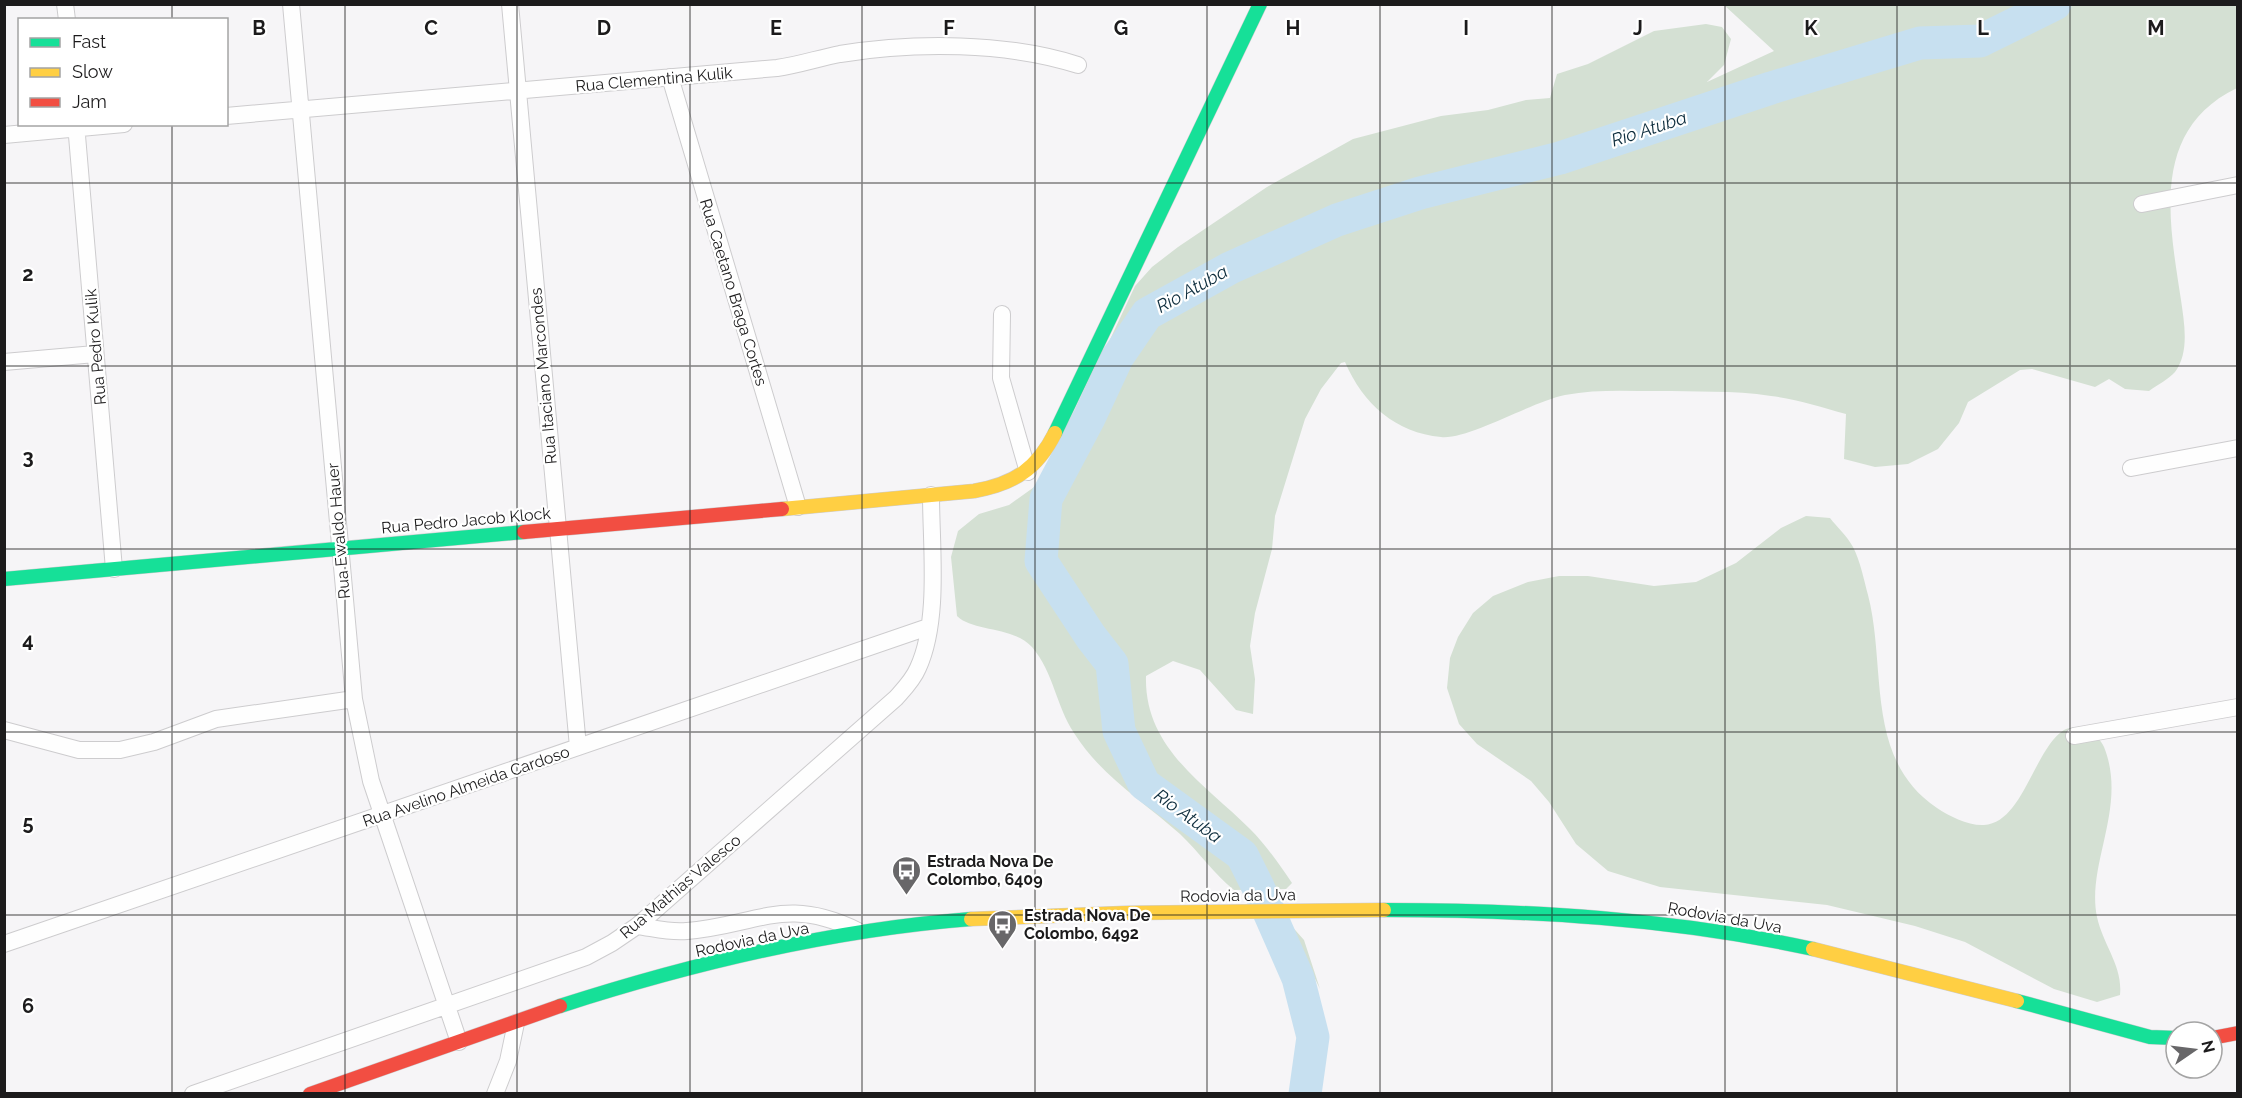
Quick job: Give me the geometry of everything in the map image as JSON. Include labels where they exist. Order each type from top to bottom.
[{"type":"main road","points":[[1028,472],[1039,461],[1059,424],[1260,4]]},
{"type":"main road","name":"Rua Pedro Jacob Klock","points":[[4,579],[931,495],[995,487],[1017,480],[1028,472]]},
{"type":"main road","name":"Rodovia da Uva","points":[[310,1094],[516,1023],[689,969],[761,952],[863,934],[973,919],[1232,911],[1505,912],[1656,922],[1748,936],[1837,955],[2150,1037],[2164,1038]]},
{"type":"street","name":"Rua Ewaldo Hauer","points":[[291,4],[354,699],[364,754],[459,1042]]},
{"type":"street","name":"Rua Itaciano Marcondes","points":[[510,4],[556,529],[578,747]]},
{"type":"street","name":"Rua Clementina Kulik","points":[[228,116],[777,68],[840,54],[906,49],[1011,50],[1052,56],[1078,65]]},
{"type":"street","name":"Rua Caetano Braga Cortes","points":[[670,77],[798,507]]},
{"type":"street","points":[[4,135],[92,126]]},
{"type":"street","name":"Rua Pedro Kulik","points":[[76,127],[114,569]]},
{"type":"street","points":[[2142,204],[2238,185]]},
{"type":"street","points":[[1002,314],[1001,378],[1028,472]]},
{"type":"street","points":[[4,362],[96,354]]},
{"type":"street","points":[[2131,468],[2238,448]]},
{"type":"street","name":"Rua Mathias Valesco","points":[[192,1094],[585,957],[612,943],[637,926],[896,698],[918,669],[928,627],[931,495]]},
{"type":"street","name":"Rua Avelino Almeida Cardoso","points":[[4,944],[928,627]]},
{"type":"street","points":[[4,730],[79,750],[120,750],[216,719],[354,699]]},
{"type":"street","points":[[2074,736],[2238,707]]},
{"type":"street","points":[[637,926],[687,931],[774,914],[796,913],[818,915],[863,934]]},
{"type":"street","points":[[495,1094],[508,1060],[516,1023]]},
{"type":"green space","points":[[1724,5],[2237,5],[2237,88],[2209,106],[2190,128],[2178,153],[2172,180],[2172,239],[2184,327],[2184,346],[2180,364],[2172,375],[2149,391],[2125,389],[2109,379],[2095,387],[2032,369],[2020,370],[1968,402],[1959,423],[1938,449],[1908,464],[1875,467],[1844,459],[1846,414],[1790,399],[1757,394],[1622,391],[1576,393],[1551,399],[1467,433],[1441,437],[1425,434],[1410,430],[1383,414],[1361,391],[1345,362],[1341,363],[1321,389],[1305,419],[1275,516],[1272,549],[1255,613],[1250,646],[1255,679],[1253,714],[1236,710],[1200,670],[1173,661],[1146,676],[1148,701],[1155,724],[1166,744],[1196,779],[1256,835],[1292,883],[1286,889],[1234,890],[1180,834],[1123,787],[1085,748],[1068,723],[1045,668],[1032,647],[1015,636],[973,625],[957,616],[951,557],[958,531],[979,514],[1009,505],[1037,485],[1069,427],[1135,286],[1152,267],[1178,247],[1267,187],[1353,139],[1441,116],[1488,110],[1526,100],[1550,98],[1557,74],[1588,64],[1654,31],[1706,24],[1722,27],[1731,39],[1724,65],[1707,82],[1774,51]]},
{"type":"green space","points":[[1806,516],[1830,518],[1853,547],[1868,595],[1882,710],[1888,738],[1898,764],[1914,788],[1937,808],[1972,824],[1984,825],[1997,821],[2009,812],[2019,799],[2044,753],[2064,730],[2086,726],[2103,744],[2110,769],[2111,791],[2095,897],[2100,927],[2119,975],[2120,995],[2097,1002],[2054,989],[1965,942],[1915,926],[1827,905],[1660,887],[1608,871],[1576,844],[1549,802],[1531,781],[1477,744],[1459,724],[1447,688],[1450,658],[1458,637],[1473,613],[1493,596],[1528,582],[1559,576],[1588,576],[1654,586],[1696,582],[1736,563],[1781,528]]},
{"type":"green space","points":[[1288,922],[1304,940],[1320,989],[1304,956],[1287,942]]},
{"type":"waterway","name":"Rio Atuba","points":[[1305,1094],[1313,1037],[1298,978],[1258,887],[1242,855],[1144,784],[1119,731],[1112,664],[1091,637],[1041,561],[1046,499],[1089,418],[1117,358],[1147,314],[1230,268],[1337,220],[1420,193],[1560,158],[1771,88],[1920,43],[1980,41],[2055,4]]},
{"type":"traffic: fast","points":[[1055,433],[1260,4]]},
{"type":"traffic: fast","points":[[4,579],[524,532]]},
{"type":"traffic: fast","points":[[1384,910],[1438,910],[1600,918],[1707,930],[1813,949]]},
{"type":"traffic: fast","points":[[560,1006],[610,990],[763,950],[867,931],[971,919]]},
{"type":"traffic: fast","points":[[2017,1001],[2150,1037],[2164,1038]]},
{"type":"traffic: slow","points":[[782,509],[988,488],[1023,473],[1040,456],[1055,433]]},
{"type":"traffic: slow","points":[[971,919],[1126,913],[1384,910]]},
{"type":"traffic: slow","points":[[1813,949],[2017,1001]]},
{"type":"traffic: jam","points":[[524,532],[782,509]]},
{"type":"traffic: jam","points":[[310,1094],[560,1006]]},
{"type":"traffic: jam","points":[[2224,1036],[2238,1033]]},
{"type":"place","name":"Estrada Nova De Colombo, 6409","points":[[906,896]]},
{"type":"place","name":"Estrada Nova De Colombo, 6492","points":[[1003,950]]}]
